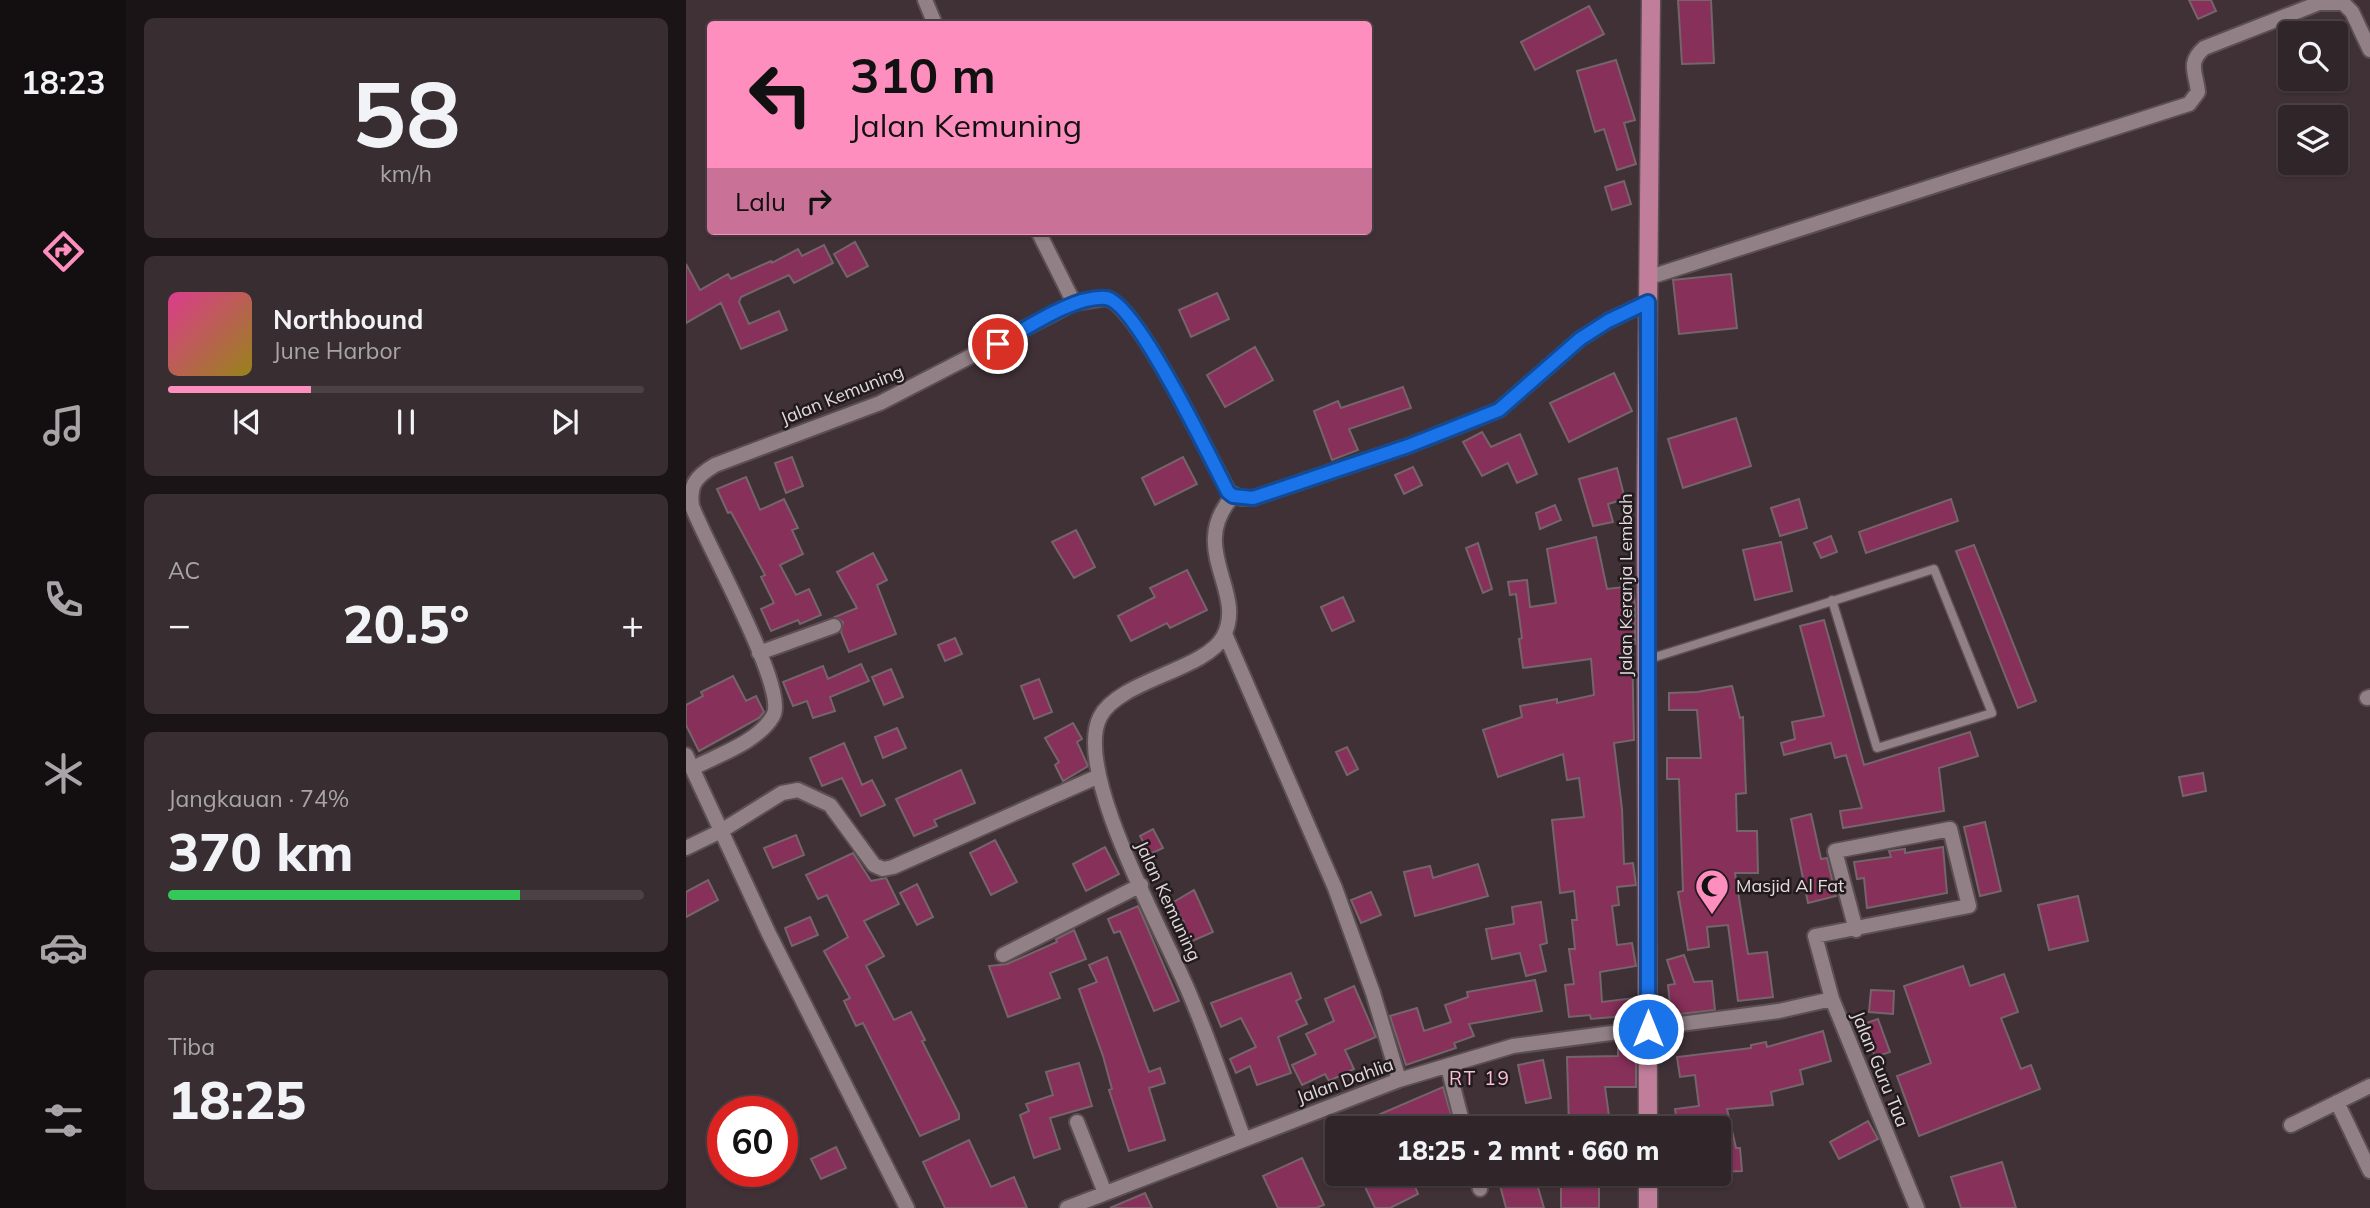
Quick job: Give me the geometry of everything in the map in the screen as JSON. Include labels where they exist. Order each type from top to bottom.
[{"type":"main road","name":"Jalan Keranja Lembah","points":[[1648,1116],[1647,278],[1651,0]]},
{"type":"main road","points":[[1648,1186],[1648,1208]]},
{"type":"street","points":[[925,0],[934,21]]},
{"type":"street","points":[[1647,278],[2189,104],[2199,92],[2192,66],[2193,57],[2204,48],[2319,3],[2343,3],[2352,12],[2370,50]]},
{"type":"street","points":[[1040,235],[1074,303]]},
{"type":"street","name":"Jalan Kemuning","points":[[689,762],[752,737],[776,713],[775,692],[760,653],[692,506],[690,492],[700,474],[715,465],[880,402],[1074,303],[1106,298],[1123,309],[1164,370],[1233,496]]},
{"type":"street","points":[[1399,1080],[1373,993],[1335,888],[1225,634],[1227,603],[1213,534],[1221,512],[1233,496],[1253,498],[1273,492],[1455,429],[1499,410],[1580,339],[1608,321],[1648,302]]},
{"type":"street","points":[[760,653],[834,626]]},
{"type":"street","name":"Jalan Kemuning","points":[[1225,634],[1213,648],[1142,685],[1106,709],[1099,718],[1096,731],[1099,776],[1121,846],[1191,995],[1244,1139]]},
{"type":"street","points":[[689,762],[769,934],[907,1208]]},
{"type":"street","points":[[686,848],[722,831],[782,793],[797,790],[830,805],[874,864],[883,869],[905,862],[1099,776]]},
{"type":"street","points":[[1832,999],[1815,936],[1856,930],[1969,906],[1950,829],[1835,851],[1856,930]]},
{"type":"street","points":[[1003,955],[1140,886]]},
{"type":"street","name":"Jalan Guru Tua","points":[[1648,1029],[1779,1011],[1832,999],[1917,1208]]},
{"type":"street","name":"Jalan Dahlia","points":[[1067,1208],[1399,1080],[1513,1046],[1648,1029]]},
{"type":"street","points":[[1448,1067],[1461,1116]]},
{"type":"street","points":[[2291,1125],[2370,1086]]},
{"type":"street","points":[[2337,1102],[2370,1171]]},
{"type":"street","points":[[1077,1122],[1105,1193]]},
{"type":"lane","points":[[1646,660],[1832,600],[1934,569],[1992,713],[1877,748],[1832,600]]},
{"type":"building","points":[[1678,0],[1711,0],[1714,63],[1682,64]]},
{"type":"building","points":[[2189,0],[2211,0],[2216,11],[2198,19]]},
{"type":"building","points":[[1589,6],[1604,34],[1535,70],[1521,42]]},
{"type":"building","points":[[1616,60],[1635,120],[1624,123],[1636,164],[1617,170],[1604,129],[1595,132],[1577,71]]},
{"type":"building","points":[[1624,181],[1631,204],[1612,210],[1605,187]]},
{"type":"building","points":[[855,242],[868,266],[847,277],[834,254]]},
{"type":"building","points":[[824,245],[833,263],[794,283],[789,275],[741,297],[739,302],[749,324],[779,311],[787,330],[741,349],[721,303],[686,323],[686,264],[700,290],[728,274],[731,279],[771,261],[772,263],[798,249],[802,256]]},
{"type":"building","points":[[1731,274],[1737,328],[1679,334],[1673,280]]},
{"type":"building","points":[[1217,293],[1229,319],[1191,337],[1179,310]]},
{"type":"building","points":[[1255,347],[1273,380],[1225,407],[1207,375]]},
{"type":"building","points":[[1614,373],[1632,411],[1569,442],[1550,403]]},
{"type":"building","points":[[1403,387],[1411,408],[1349,429],[1358,450],[1332,460],[1314,411],[1338,401],[1341,408]]},
{"type":"building","points":[[1736,418],[1751,466],[1683,488],[1668,439]]},
{"type":"building","points":[[1482,432],[1491,447],[1520,434],[1537,474],[1517,483],[1508,463],[1482,476],[1463,442]]},
{"type":"building","points":[[792,457],[803,486],[786,493],[775,463]]},
{"type":"building","points":[[1183,457],[1197,484],[1155,505],[1142,478]]},
{"type":"building","points":[[1413,467],[1422,485],[1404,494],[1395,475]]},
{"type":"building","points":[[1617,468],[1625,499],[1608,504],[1613,522],[1593,526],[1579,479]]},
{"type":"building","points":[[746,477],[760,510],[784,499],[798,528],[792,530],[803,554],[780,565],[796,595],[809,589],[821,615],[800,624],[798,620],[771,631],[761,609],[774,603],[761,577],[765,575],[717,489]]},
{"type":"building","points":[[1799,499],[1807,528],[1780,536],[1771,508]]},
{"type":"building","points":[[1951,499],[1958,521],[1866,553],[1859,532]]},
{"type":"building","points":[[1555,505],[1561,520],[1540,529],[1536,513]]},
{"type":"building","points":[[1076,530],[1095,567],[1074,578],[1052,542]]},
{"type":"building","points":[[1831,536],[1837,552],[1821,558],[1814,543]]},
{"type":"building","points":[[1596,537],[1607,589],[1633,586],[1635,605],[1635,644],[1632,644],[1634,740],[1614,743],[1622,809],[1624,864],[1633,863],[1636,885],[1617,887],[1619,905],[1612,906],[1617,945],[1632,943],[1636,966],[1600,972],[1602,1002],[1634,998],[1636,1015],[1591,1019],[1590,1015],[1569,1017],[1565,985],[1574,984],[1569,949],[1575,949],[1572,920],[1577,920],[1574,891],[1560,893],[1552,820],[1584,817],[1579,778],[1567,780],[1563,754],[1498,777],[1483,730],[1522,717],[1520,706],[1557,699],[1557,703],[1594,695],[1591,659],[1523,668],[1516,594],[1510,595],[1508,582],[1527,580],[1530,607],[1556,603],[1547,549]]},
{"type":"building","points":[[1781,542],[1792,591],[1755,600],[1743,550]]},
{"type":"building","points":[[1478,543],[1492,589],[1483,593],[1466,548]]},
{"type":"building","points":[[1974,545],[2036,701],[2018,708],[1956,551]]},
{"type":"building","points":[[873,553],[887,580],[877,585],[896,634],[849,652],[841,632],[843,622],[835,617],[857,608],[837,572]]},
{"type":"building","points":[[1187,570],[1207,610],[1170,628],[1167,623],[1131,641],[1118,616],[1155,597],[1150,588]]},
{"type":"building","points":[[1343,597],[1354,621],[1332,631],[1321,607]]},
{"type":"building","points":[[1824,620],[1864,765],[1970,732],[1978,756],[1939,768],[1944,811],[1843,828],[1840,811],[1862,808],[1846,755],[1835,758],[1831,743],[1784,755],[1781,743],[1795,739],[1792,722],[1824,716],[1800,626]]},
{"type":"building","points":[[955,638],[962,654],[945,661],[938,645]]},
{"type":"building","points":[[861,664],[869,681],[830,697],[835,711],[813,718],[807,701],[793,706],[783,682],[823,666],[828,679]]},
{"type":"building","points":[[891,669],[903,697],[884,705],[872,677]]},
{"type":"building","points":[[733,676],[746,701],[756,696],[764,712],[759,718],[699,751],[686,725],[686,705],[703,696],[701,692]]},
{"type":"building","points":[[1039,679],[1052,712],[1034,719],[1021,686]]},
{"type":"building","points":[[1732,686],[1740,718],[1743,717],[1746,793],[1736,794],[1737,831],[1757,831],[1758,873],[1735,873],[1748,954],[1767,952],[1773,997],[1738,1001],[1728,925],[1707,927],[1709,947],[1688,950],[1678,892],[1683,891],[1679,779],[1667,779],[1667,758],[1701,758],[1697,710],[1669,710],[1669,693]]},
{"type":"building","points":[[1073,723],[1082,739],[1077,742],[1088,766],[1063,781],[1055,765],[1059,762],[1045,738]]},
{"type":"building","points":[[897,728],[906,748],[883,758],[875,737]]},
{"type":"building","points":[[844,743],[862,785],[872,780],[885,805],[861,816],[842,778],[822,786],[810,758]]},
{"type":"building","points":[[1347,747],[1358,769],[1347,775],[1336,752]]},
{"type":"building","points":[[961,770],[975,803],[934,820],[937,826],[914,836],[896,799]]},
{"type":"building","points":[[2203,773],[2206,791],[2183,796],[2179,777]]},
{"type":"building","points":[[1811,814],[1821,859],[1827,858],[1836,896],[1808,903],[1791,819]]},
{"type":"building","points":[[1985,822],[2001,891],[1980,896],[1964,827]]},
{"type":"building","points":[[1153,829],[1163,848],[1150,854],[1140,836]]},
{"type":"building","points":[[796,835],[804,855],[773,868],[764,848]]},
{"type":"building","points":[[995,840],[1017,882],[991,895],[970,853]]},
{"type":"building","points":[[1105,847],[1119,874],[1086,891],[1073,864]]},
{"type":"building","points":[[1943,847],[1947,893],[1867,908],[1864,878],[1857,879],[1854,862],[1891,857],[1889,851],[1905,849],[1905,853]]},
{"type":"building","points":[[853,853],[871,881],[886,878],[899,904],[864,921],[884,956],[866,966],[894,1020],[911,1012],[925,1040],[922,1041],[959,1114],[959,1119],[920,1136],[863,1023],[856,1026],[844,1001],[850,998],[824,951],[848,937],[827,895],[818,899],[806,875]]},
{"type":"building","points":[[1478,864],[1488,896],[1415,916],[1404,872],[1430,866],[1433,878]]},
{"type":"building","points":[[708,880],[718,900],[686,917],[686,892]]},
{"type":"building","points":[[917,884],[933,917],[917,925],[900,893]]},
{"type":"building","points":[[1194,890],[1213,932],[1190,942],[1181,923],[1184,922],[1172,903]]},
{"type":"building","points":[[1371,892],[1381,915],[1361,923],[1351,900]]},
{"type":"building","points":[[2078,896],[2088,941],[2049,950],[2038,905]]},
{"type":"building","points":[[1541,902],[1547,943],[1540,945],[1546,971],[1526,976],[1520,953],[1492,959],[1486,929],[1514,924],[1512,907]]},
{"type":"building","points":[[1138,906],[1179,1001],[1154,1011],[1120,931],[1114,933],[1108,919]]},
{"type":"building","points":[[810,917],[818,935],[792,946],[785,928]]},
{"type":"building","points":[[1074,930],[1086,959],[1050,973],[1060,998],[1008,1017],[989,966],[1007,964],[1057,942],[1056,939]]},
{"type":"building","points":[[1684,955],[1694,982],[1712,981],[1715,1010],[1671,1015],[1668,985],[1675,984],[1667,960]]},
{"type":"building","points":[[1107,957],[1149,1072],[1160,1068],[1165,1083],[1149,1088],[1165,1140],[1129,1151],[1109,1090],[1112,1089],[1103,1056],[1079,989],[1097,982],[1089,965]]},
{"type":"building","points":[[1963,966],[1970,986],[2004,974],[2018,1012],[2001,1018],[2021,1069],[2031,1065],[2040,1089],[1919,1136],[1897,1076],[1931,1063],[1904,986]]},
{"type":"building","points":[[1291,973],[1301,998],[1296,1001],[1307,1024],[1278,1037],[1291,1073],[1257,1085],[1250,1066],[1236,1073],[1230,1059],[1256,1047],[1241,1018],[1221,1027],[1211,1003]]},
{"type":"building","points":[[1535,980],[1542,1011],[1469,1024],[1474,1036],[1454,1043],[1456,1048],[1406,1065],[1390,1016],[1417,1008],[1424,1031],[1451,1022],[1445,1005],[1468,997],[1467,992]]},
{"type":"building","points":[[1354,986],[1376,1037],[1345,1050],[1354,1069],[1329,1081],[1325,1074],[1302,1085],[1292,1065],[1316,1054],[1306,1034],[1334,1021],[1325,999]]},
{"type":"building","points":[[1871,990],[1894,991],[1893,1014],[1869,1012]]},
{"type":"building","points":[[1878,1019],[1890,1052],[1875,1057],[1863,1024]]},
{"type":"building","points":[[1823,1031],[1831,1061],[1800,1070],[1803,1084],[1771,1092],[1773,1105],[1727,1109],[1729,1116],[1676,1116],[1675,1109],[1699,1106],[1695,1075],[1680,1077],[1677,1057],[1751,1048],[1751,1045],[1766,1042],[1767,1047]]},
{"type":"building","points":[[1618,1042],[1636,1042],[1636,1087],[1605,1087],[1609,1116],[1569,1116],[1567,1057],[1618,1056]]},
{"type":"building","points":[[1543,1060],[1551,1098],[1526,1103],[1518,1065]]},
{"type":"building","points":[[1079,1063],[1092,1106],[1050,1118],[1060,1149],[1034,1158],[1020,1115],[1029,1111],[1026,1104],[1053,1095],[1046,1072]]},
{"type":"building","points":[[1443,1087],[1451,1115],[1448,1116],[1376,1116]]},
{"type":"building","points":[[1868,1121],[1878,1139],[1839,1159],[1830,1142]]},
{"type":"building","points":[[1731,1126],[1736,1148],[1740,1148],[1742,1171],[1731,1171]]},
{"type":"building","points":[[969,1140],[991,1187],[1014,1177],[1027,1208],[945,1208],[923,1162]]},
{"type":"building","points":[[836,1147],[846,1168],[821,1179],[811,1159]]},
{"type":"building","points":[[1302,1158],[1324,1205],[1316,1208],[1278,1208],[1263,1176]]},
{"type":"building","points":[[2002,1162],[2016,1208],[1961,1208],[1951,1177]]},
{"type":"building","points":[[1365,1186],[1415,1186],[1418,1194],[1390,1208],[1375,1208]]},
{"type":"building","points":[[1500,1186],[1538,1186],[1544,1208],[1506,1208]]},
{"type":"building","points":[[1561,1186],[1599,1186],[1599,1208],[1561,1208]]},
{"type":"building","points":[[1145,1193],[1152,1208],[1110,1208]]},
{"type":"place","name":"Masjid Al Fat","points":[[1712,916]]},
{"type":"district","name":"RT 19","points":[[1480,1078]]},
{"type":"route","points":[[998,344],[1074,303],[1098,298],[1115,301],[1164,370],[1228,492],[1241,498],[1253,498],[1408,446],[1499,410],[1580,339],[1626,311],[1648,302],[1648,1029]]}]
